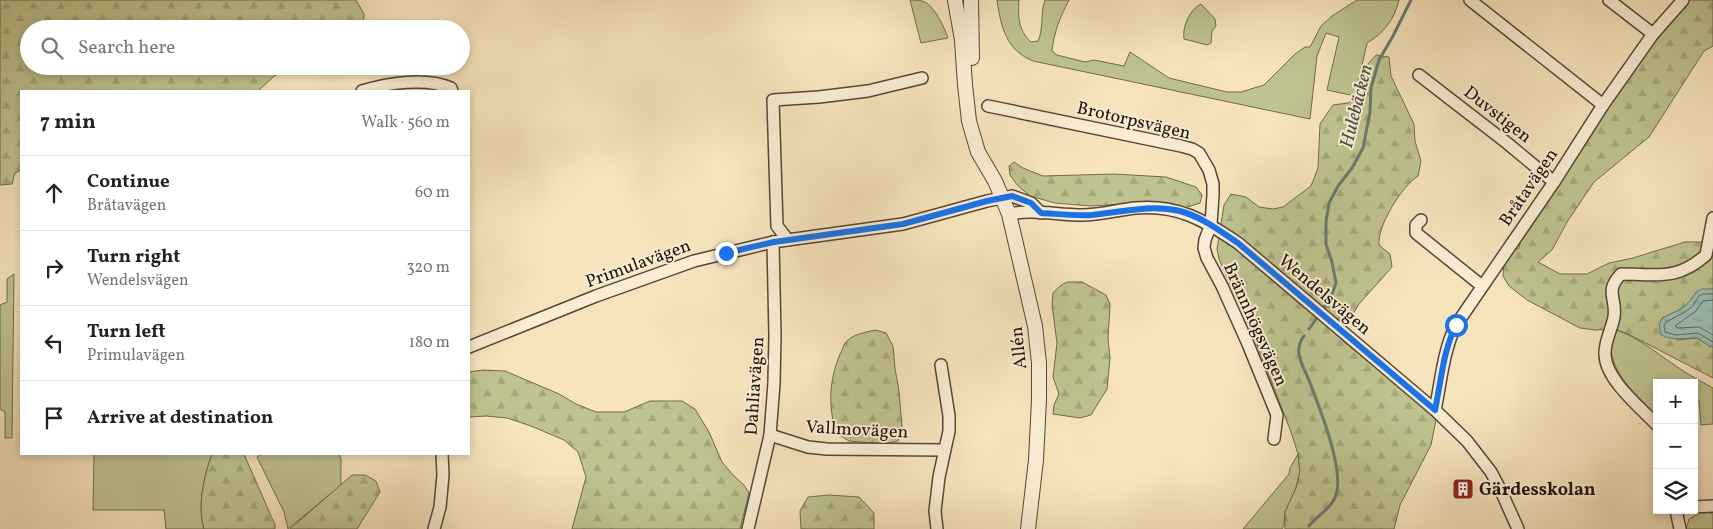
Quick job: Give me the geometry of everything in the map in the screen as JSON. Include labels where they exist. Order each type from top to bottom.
[{"type":"street","name":"Allén","points":[[955,0],[962,40],[969,121],[978,152],[989,169],[1009,214],[1029,296],[1039,363],[1038,434],[1028,529]]},
{"type":"street","name":"Allén","points":[[971,0],[974,107],[979,130],[988,155],[989,169]]},
{"type":"street","points":[[1470,0],[1602,105]]},
{"type":"street","points":[[1609,0],[1653,34]]},
{"type":"street","name":"Bråtavägen","points":[[1435,410],[1450,338],[1482,286],[1554,182],[1602,105],[1653,34],[1684,0]]},
{"type":"street","name":"Duvstigen","points":[[1420,75],[1554,182]]},
{"type":"street","points":[[788,240],[777,226],[773,100],[868,91],[922,78]]},
{"type":"street","points":[[367,90],[408,83],[443,85],[452,90]]},
{"type":"street","name":"Brotorpsvägen","points":[[988,106],[1192,149],[1199,153],[1209,170],[1213,184],[1211,224]]},
{"type":"street","points":[[1002,198],[1012,196],[1025,200],[1035,205],[1041,213]]},
{"type":"street","name":"Primulavägen","points":[[470,347],[646,277],[694,261],[774,242],[903,224],[1002,198]]},
{"type":"street","name":"Wendelsvägen","points":[[1009,214],[1025,212],[1091,215],[1136,208],[1156,208],[1182,212],[1211,224],[1238,243],[1435,410],[1466,441],[1491,472],[1518,529]]},
{"type":"street","points":[[1656,424],[1624,392],[1610,372],[1607,363],[1605,354],[1614,318],[1613,282],[1621,274],[1672,274],[1688,269],[1706,255],[1713,218]]},
{"type":"street","points":[[1422,220],[1416,225],[1416,233],[1482,286]]},
{"type":"street","name":"Brännhögsvägen","points":[[1211,224],[1204,248],[1248,344],[1277,415],[1274,439]]},
{"type":"street","name":"Dahliavägen","points":[[748,529],[770,435],[775,345],[774,242]]},
{"type":"street","points":[[937,529],[935,511],[944,450],[949,431],[949,416],[941,365]]},
{"type":"street","name":"Vallmovägen","points":[[770,435],[800,444],[827,449],[944,450]]},
{"type":"street","points":[[434,529],[441,498],[442,455]]},
{"type":"street","points":[[1698,507],[1713,506]]},
{"type":"street","points":[[1677,514],[1680,529]]},
{"type":"green space","points":[[0,0],[356,0],[364,14],[364,20],[20,20],[20,75],[276,75],[259,90],[20,90],[20,170],[15,173],[12,184],[0,185]]},
{"type":"green space","points":[[910,0],[922,1],[931,6],[948,38],[921,43]]},
{"type":"green space","points":[[997,0],[1019,0],[1021,28],[1031,42],[1038,41],[1040,36],[1045,0],[1069,0],[1054,37],[1052,51],[1057,55],[1085,62],[1094,60],[1124,66],[1130,52],[1169,78],[1227,92],[1241,92],[1264,85],[1295,54],[1305,47],[1310,47],[1321,26],[1332,16],[1357,0],[1399,0],[1388,25],[1367,43],[1355,96],[1327,90],[1339,37],[1326,33],[1317,56],[1310,119],[1033,61],[1017,51],[1006,36]]},
{"type":"green space","points":[[1690,0],[1713,0],[1713,46],[1704,51],[1649,137],[1594,182],[1567,222],[1552,250],[1538,262],[1560,274],[1587,274],[1609,263],[1633,258],[1685,242],[1713,242],[1713,289],[1701,290],[1684,307],[1662,318],[1677,340],[1697,338],[1713,347],[1713,378],[1628,334],[1614,329],[1596,330],[1580,328],[1527,300],[1509,286],[1503,276],[1504,262],[1509,253],[1519,248],[1522,235],[1581,144],[1622,85]]},
{"type":"green space","points":[[1201,4],[1215,19],[1216,26],[1212,31],[1211,43],[1207,45],[1184,39],[1184,29],[1188,19],[1193,10]]},
{"type":"green space","points":[[1376,55],[1389,57],[1391,76],[1414,124],[1415,141],[1421,161],[1418,176],[1398,197],[1386,217],[1379,237],[1379,245],[1390,254],[1392,267],[1359,304],[1340,335],[1343,341],[1416,400],[1436,420],[1431,445],[1400,505],[1394,529],[1285,529],[1285,512],[1296,488],[1300,471],[1298,454],[1257,345],[1219,259],[1217,249],[1224,205],[1231,194],[1246,197],[1259,207],[1273,209],[1283,207],[1311,186],[1318,168],[1320,124],[1333,105],[1348,103],[1359,96],[1368,64]]},
{"type":"green space","points":[[1014,162],[1043,176],[1114,174],[1166,177],[1196,187],[1202,195],[1200,203],[1185,208],[1126,204],[1090,206],[1055,203],[1030,196],[1018,186],[1010,175],[1009,166]]},
{"type":"green space","points":[[14,274],[12,438],[5,438],[5,412],[0,409],[0,305],[7,302],[7,279]]},
{"type":"green space","points":[[1067,282],[1082,282],[1106,295],[1110,304],[1108,339],[1110,358],[1107,389],[1091,415],[1080,418],[1053,414],[1054,405],[1059,394],[1053,377],[1057,343],[1052,305],[1053,293]]},
{"type":"green space","points":[[1614,329],[1624,333],[1697,379],[1653,379],[1653,412],[1629,388],[1622,377],[1612,355],[1611,342]]},
{"type":"green space","points":[[876,330],[886,333],[893,346],[902,426],[898,441],[884,444],[849,441],[836,433],[831,403],[832,383],[836,364],[845,343],[855,335]]},
{"type":"green space","points":[[483,370],[505,371],[596,412],[624,412],[650,401],[682,401],[695,409],[709,432],[722,462],[749,493],[740,529],[572,529],[586,477],[578,452],[564,440],[507,418],[470,417],[470,372]]},
{"type":"green space","points":[[1698,380],[1713,388],[1713,424],[1701,425]]},
{"type":"green space","points":[[1298,454],[1300,471],[1296,488],[1285,512],[1282,529],[1243,529],[1289,474],[1290,468]]},
{"type":"green space","points":[[94,455],[212,455],[202,491],[201,511],[204,529],[166,529],[164,510],[93,510]]},
{"type":"green space","points":[[212,455],[244,455],[275,525],[275,529],[204,529],[201,501],[206,472]]},
{"type":"green space","points":[[260,455],[339,455],[341,485],[288,529],[284,512],[257,457]]},
{"type":"green space","points":[[352,475],[365,475],[376,481],[380,492],[357,529],[290,529]]},
{"type":"green space","points":[[829,495],[859,497],[874,513],[874,529],[801,529],[800,511],[808,497]]},
{"type":"green space","points":[[1702,512],[1713,514],[1713,529],[1686,529],[1689,519]]},
{"type":"water","points":[[1701,289],[1713,289],[1713,347],[1697,338],[1674,339],[1661,335],[1659,324],[1662,318],[1685,306]]},
{"type":"waterway","name":"Hulebäcken","points":[[1322,310],[1331,297],[1336,283],[1326,244],[1326,222],[1329,203],[1363,148],[1370,112],[1371,88],[1379,60],[1411,0]]},
{"type":"waterway","name":"Hulebäcken","points":[[1309,329],[1319,315]]},
{"type":"waterway","name":"Hulebäcken","points":[[1304,336],[1299,346],[1300,357],[1329,437],[1338,480],[1333,502],[1309,526]]},
{"type":"place","name":"Gärdesskolan","points":[[1463,489]]},
{"type":"route","points":[[726,253],[774,242],[871,230],[903,224],[1012,196],[1035,205],[1041,213],[1091,215],[1136,208],[1156,208],[1195,216],[1211,224],[1238,243],[1435,410],[1446,352],[1456,325]]}]
